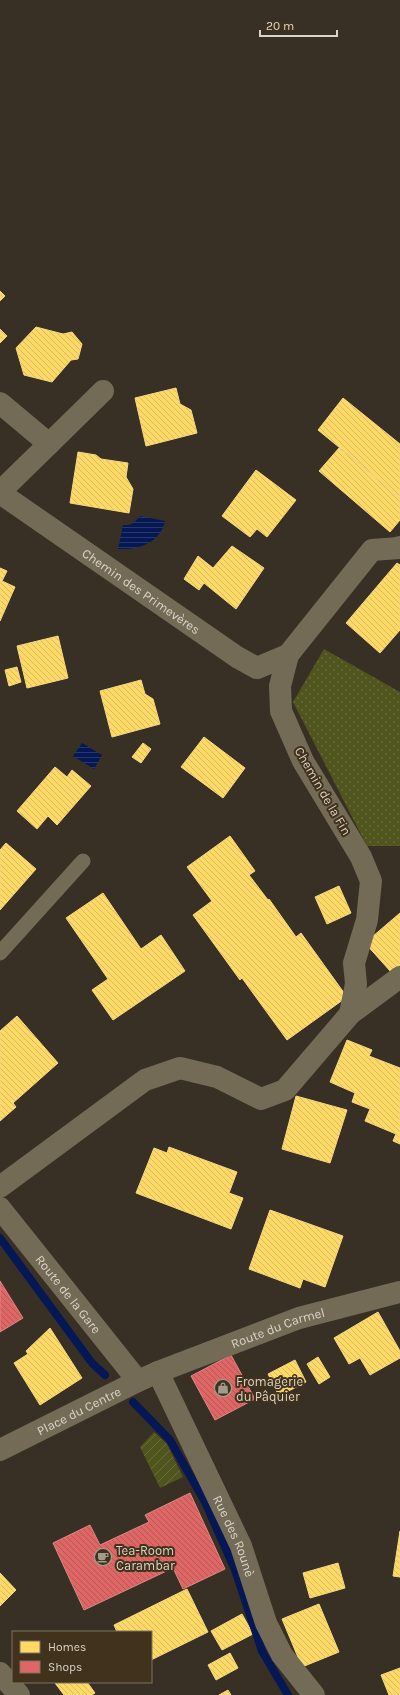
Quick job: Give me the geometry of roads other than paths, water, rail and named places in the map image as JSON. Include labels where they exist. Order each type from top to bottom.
[{"type":"street","points":[[0,492],[103,391]]},
{"type":"street","points":[[0,403],[49,444]]},
{"type":"street","name":"Chemin des Primevères","points":[[0,492],[237,657],[257,668],[288,655]]},
{"type":"street","name":"Chemin de la Fin","points":[[350,1014],[356,984],[354,963],[367,920],[371,881],[361,857],[303,761],[281,711],[280,686],[288,655],[372,550],[400,548]]},
{"type":"street","points":[[0,1187],[145,1080],[180,1068],[217,1077],[261,1099],[285,1090],[350,1014],[399,977]]},
{"type":"street","name":"Route de la Gare","points":[[0,1208],[138,1381]]},
{"type":"street","name":"Route du Carmel","points":[[158,1372],[299,1318],[400,1292]]},
{"type":"street","name":"Place du Centre","points":[[0,1450],[158,1372]]},
{"type":"street","name":"Rue des Rounè","points":[[158,1372],[242,1546],[266,1623],[282,1655],[314,1695]]},
{"type":"street","points":[[0,1673],[19,1695]]},
{"type":"lane","points":[[0,953],[83,861]]},
{"type":"waterway","points":[[0,1238],[92,1363],[105,1375]]},
{"type":"waterway","points":[[133,1402],[170,1440],[205,1502],[235,1570],[262,1651],[288,1695]]},
{"type":"place","name":"Fromagerie du Pâquier","points":[[223,1388]]},
{"type":"place","name":"Tea-Room Carambar","points":[[103,1557]]}]
